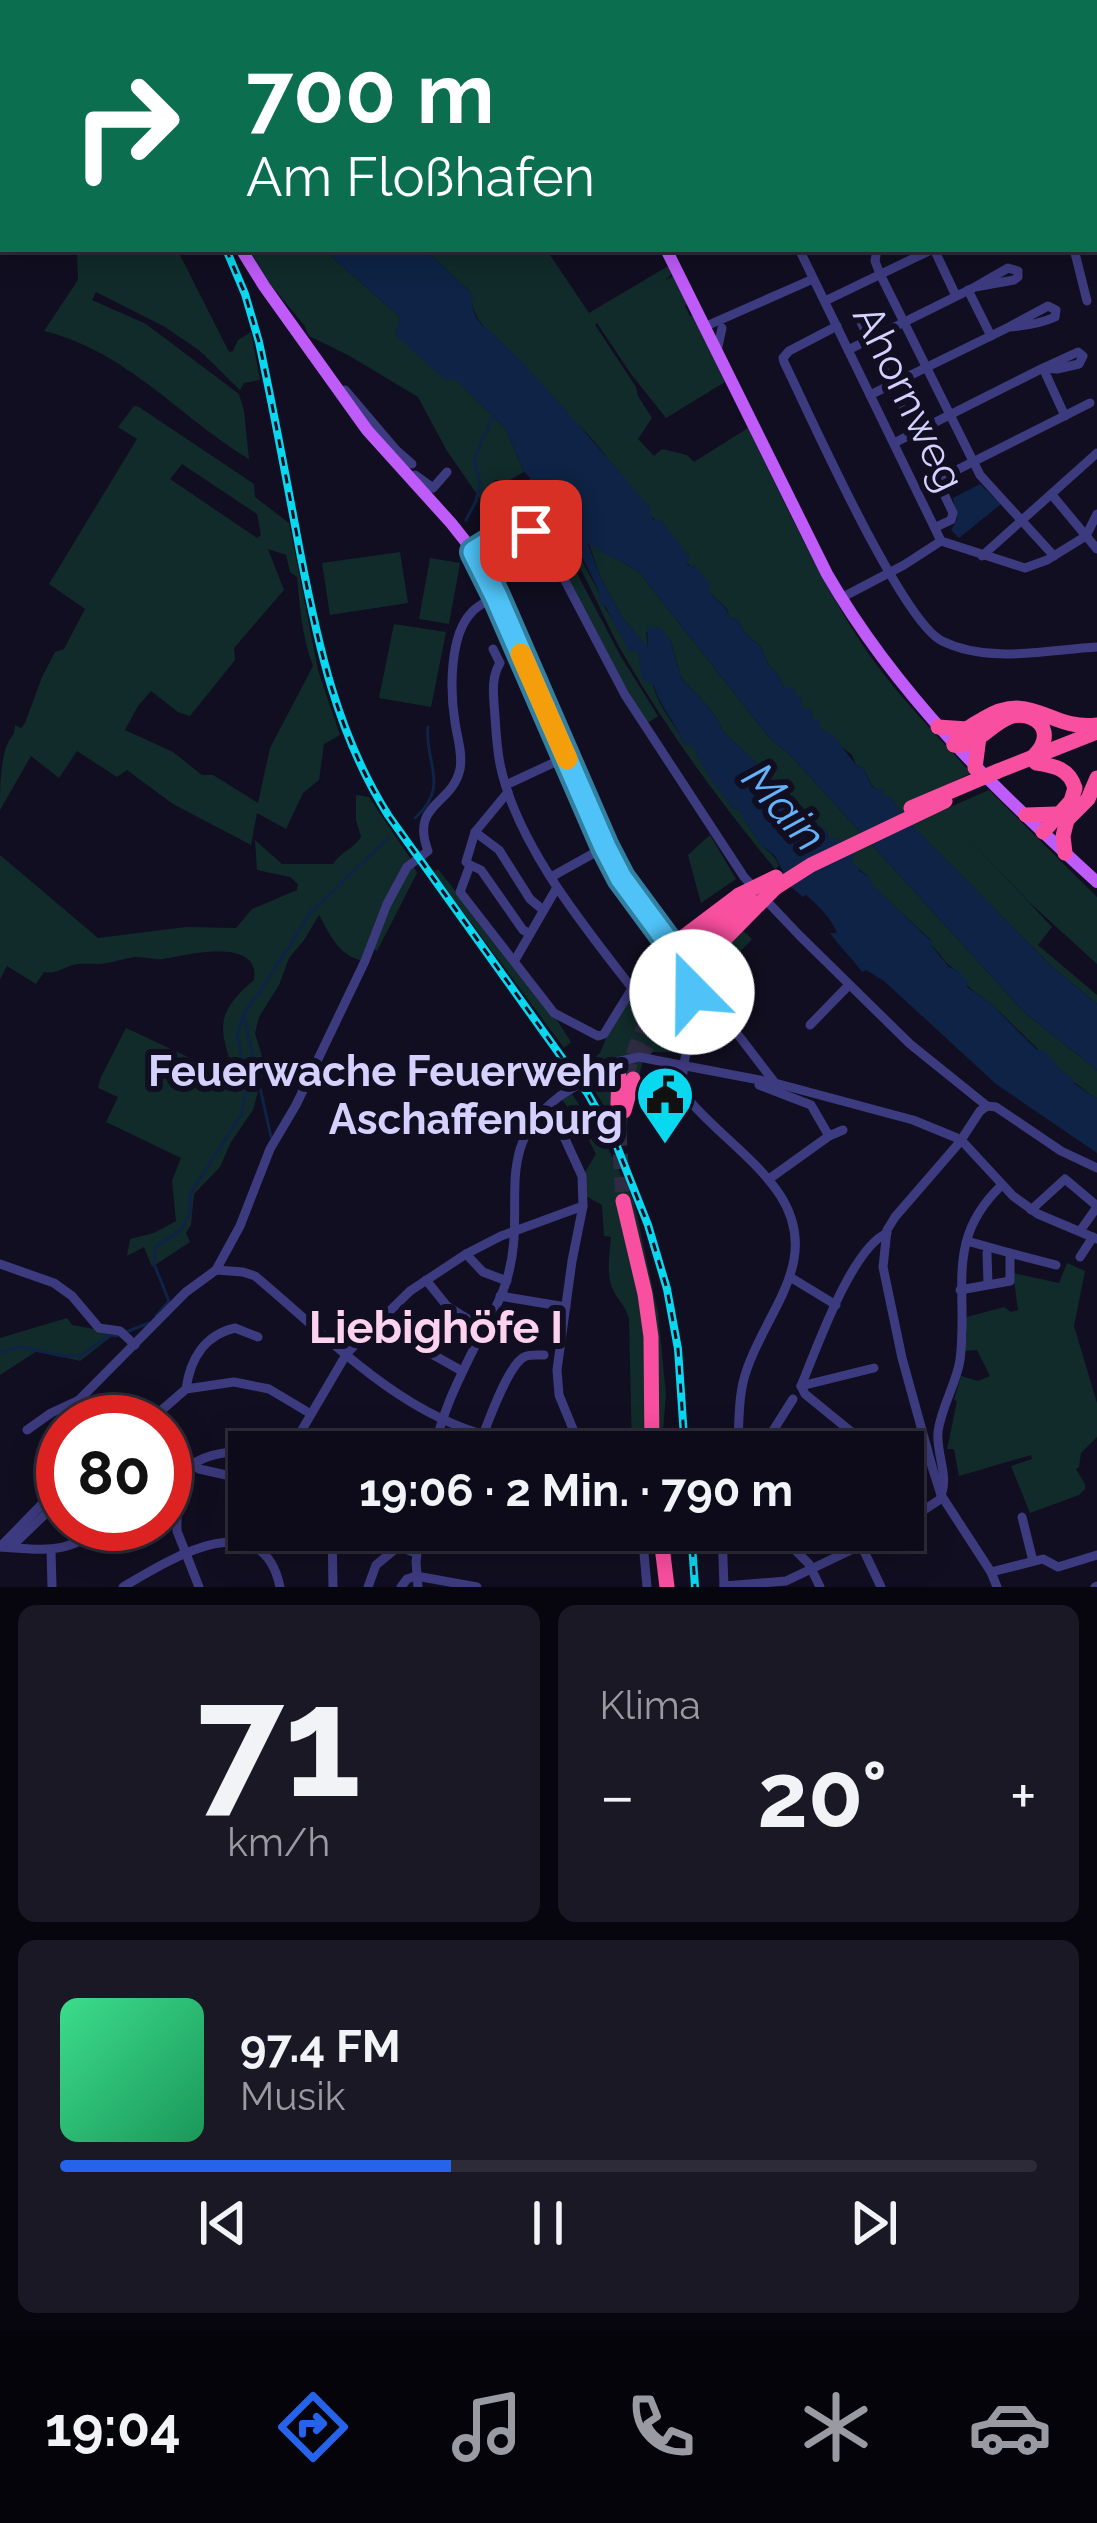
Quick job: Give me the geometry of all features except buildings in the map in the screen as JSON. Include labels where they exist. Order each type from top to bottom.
[{"type":"highway","points":[[954,745],[963,745],[995,712],[1013,706],[1094,730]]},
{"type":"highway","points":[[938,727],[973,733],[1003,720],[1029,717],[1044,732],[1034,760]]},
{"type":"highway","points":[[776,882],[1094,730]]},
{"type":"highway","points":[[973,733],[975,768]]},
{"type":"highway","points":[[1034,760],[1060,768],[1072,781],[1074,795],[1063,817],[1065,854]]},
{"type":"highway","points":[[640,988],[695,942],[821,852],[911,808],[1001,774]]},
{"type":"highway","points":[[1043,832],[1088,799],[1097,778]]},
{"type":"highway","points":[[1025,815],[1063,817]]},
{"type":"highway","points":[[686,993],[695,942]]},
{"type":"highway","points":[[619,1131],[626,1077]]},
{"type":"highway","points":[[623,1201],[651,1337],[653,1431]]},
{"type":"highway","points":[[662,1551],[667,1587]]},
{"type":"highway","points":[[663,1551],[667,1587]]},
{"type":"main road","points":[[243,252],[367,430],[411,471],[474,552],[621,878],[695,942],[686,993]]},
{"type":"main road","points":[[667,252],[841,598],[891,672],[975,768],[1097,882]]},
{"type":"street","name":"Ahornweg","points":[[800,252],[940,541],[1025,568],[1086,536]]},
{"type":"street","points":[[876,252],[874,261],[880,274],[980,475],[1054,556]]},
{"type":"street","points":[[825,301],[927,252]]},
{"type":"street","points":[[934,252],[956,296]]},
{"type":"street","points":[[1075,252],[1087,301]]},
{"type":"street","points":[[705,329],[813,279]]},
{"type":"street","points":[[1083,285],[1097,288]]},
{"type":"street","points":[[848,350],[972,288],[991,336]]},
{"type":"street","points":[[717,351],[722,328],[736,315]]},
{"type":"street","points":[[859,318],[869,339]]},
{"type":"street","points":[[837,326],[789,351],[784,362],[890,573],[924,626],[942,641],[976,653],[1097,647]]},
{"type":"street","points":[[870,395],[1009,327]]},
{"type":"street","points":[[705,329],[722,328]]},
{"type":"street","points":[[880,361],[891,385]]},
{"type":"street","points":[[894,443],[1043,368],[1065,416]]},
{"type":"street","points":[[917,490],[1090,404]]},
{"type":"street","points":[[904,409],[914,432]]},
{"type":"street","points":[[982,556],[1097,453]]},
{"type":"street","points":[[927,458],[953,513],[936,527]]},
{"type":"street","points":[[411,471],[433,488],[447,472]]},
{"type":"street","points":[[1052,495],[1097,549]]},
{"type":"street","points":[[1086,536],[1097,514]]},
{"type":"street","points":[[474,552],[527,531],[543,539],[625,695],[733,861],[769,905],[915,1048],[987,1106],[1097,1168]]},
{"type":"street","points":[[841,598],[940,541]]},
{"type":"street","points":[[854,617],[852,603],[864,587]]},
{"type":"street","points":[[0,1264],[54,1283],[99,1328],[127,1337],[145,1334],[186,1292],[216,1270],[240,1226],[270,1149],[371,947],[387,904],[407,867],[428,851],[422,835],[427,812],[453,785],[461,764],[451,679],[461,632],[472,611],[496,596]]},
{"type":"street","points":[[493,649],[500,663],[494,698],[507,789],[554,883],[640,988]]},
{"type":"street","points":[[530,934],[481,870],[466,862],[475,832],[507,789],[566,757]]},
{"type":"street","points":[[475,832],[499,850],[543,910]]},
{"type":"street","points":[[515,960],[554,883],[605,847]]},
{"type":"street","points":[[470,865],[460,892],[554,1013],[602,1036],[640,988],[652,956]]},
{"type":"street","points":[[810,1025],[849,985]]},
{"type":"street","points":[[686,993],[695,1018],[683,1065],[683,1093],[769,1179],[793,1224],[790,1277],[741,1386],[739,1431]]},
{"type":"street","points":[[686,993],[775,1083]]},
{"type":"street","points":[[439,1431],[462,1371],[507,1281],[516,1232],[516,1156],[534,1118],[590,1077],[630,1058],[775,1083],[913,1120],[961,1140],[1031,1210],[1096,1238],[1079,1257]]},
{"type":"street","points":[[744,1077],[811,1105],[829,1136]]},
{"type":"street","points":[[987,1106],[895,1217],[887,1233],[883,1267],[942,1497],[997,1587]]},
{"type":"street","points":[[554,1115],[582,1176],[583,1206],[557,1370],[560,1395],[574,1431]]},
{"type":"street","points":[[769,1179],[843,1130]]},
{"type":"street","points":[[1031,1210],[1064,1179],[1097,1207],[1080,1231]]},
{"type":"street","points":[[924,1508],[942,1497],[946,1483],[938,1430],[959,1365],[961,1264],[984,1202],[1002,1185]]},
{"type":"street","points":[[301,1431],[347,1353],[426,1280],[466,1254],[583,1206]]},
{"type":"street","points":[[801,1386],[853,1269],[879,1236],[887,1233]]},
{"type":"street","points":[[967,1241],[1056,1265]]},
{"type":"street","points":[[987,1253],[988,1284]]},
{"type":"street","points":[[960,1290],[1010,1280],[1010,1253]]},
{"type":"street","points":[[466,1254],[483,1272],[507,1281]]},
{"type":"street","points":[[216,1270],[255,1276],[406,1400],[473,1431]]},
{"type":"street","points":[[790,1277],[836,1305]]},
{"type":"street","points":[[426,1280],[447,1306],[484,1329]]},
{"type":"street","points":[[500,1296],[566,1306]]},
{"type":"street","points":[[386,1314],[421,1348],[462,1371]]},
{"type":"street","points":[[186,1389],[189,1371],[210,1338],[235,1328],[258,1337]]},
{"type":"street","points":[[83,1395],[127,1337]]},
{"type":"street","points":[[485,1431],[520,1359],[544,1355]]},
{"type":"street","points":[[801,1386],[874,1368]]},
{"type":"street","points":[[179,1395],[215,1383],[254,1384],[311,1414]]},
{"type":"street","points":[[801,1386],[849,1431]]},
{"type":"street","points":[[772,1431],[793,1399]]},
{"type":"street","points":[[27,1430],[36,1423]]},
{"type":"street","points":[[192,1463],[228,1453]]},
{"type":"street","points":[[192,1465],[228,1475]]},
{"type":"street","points":[[5,1547],[36,1511]]},
{"type":"street","points":[[1022,1517],[1033,1561]]},
{"type":"street","points":[[5,1547],[36,1520]]},
{"type":"street","points":[[123,1587],[184,1554],[227,1541],[253,1546],[270,1560],[280,1587]]},
{"type":"street","points":[[5,1547],[36,1549]]},
{"type":"street","points":[[51,1551],[52,1587]]},
{"type":"street","points":[[183,1551],[199,1587]]},
{"type":"street","points":[[332,1551],[333,1587]]},
{"type":"street","points":[[368,1587],[376,1565],[393,1551]]},
{"type":"street","points":[[411,1551],[416,1553],[417,1581]]},
{"type":"street","points":[[644,1551],[647,1587]]},
{"type":"street","points":[[723,1551],[724,1587],[786,1581],[848,1551]]},
{"type":"street","points":[[797,1551],[820,1587]]},
{"type":"street","points":[[865,1551],[881,1587]]},
{"type":"street","points":[[991,1573],[1043,1558],[1058,1567],[1097,1555]]},
{"type":"street","points":[[401,1587],[407,1579],[477,1587]]},
{"type":"green space","points":[[77,252],[180,255],[229,352],[251,332],[260,380],[244,383],[240,390],[200,351],[165,327],[96,292],[92,300],[146,324],[239,394],[249,459],[127,369],[44,331],[78,280]]},
{"type":"green space","points":[[251,252],[326,252],[400,317],[396,335],[455,378],[505,428],[524,472],[510,480],[495,480],[481,500],[418,397],[309,336]]},
{"type":"green space","points":[[428,252],[548,252],[589,313],[668,266],[672,274],[664,281],[673,276],[725,382],[666,418],[597,323],[652,418],[638,439],[654,456],[662,449],[687,455],[694,462],[748,428],[816,565],[862,644],[971,773],[926,795],[941,811],[989,790],[1097,897],[1097,964],[954,823],[1052,927],[1038,945],[1097,995],[1097,1004],[1049,964],[912,826],[889,796],[874,789],[852,755],[800,708],[760,646],[737,619],[729,618],[727,609],[708,591],[600,448],[484,327],[472,294]]},
{"type":"green space","points":[[134,406],[139,407],[254,484],[255,497],[289,523],[318,670],[340,735],[324,744],[319,780],[303,793],[286,829],[257,813],[251,845],[173,804],[127,770],[117,777],[77,751],[59,778],[31,756],[0,810],[3,757],[15,725],[21,728],[25,723],[55,652],[64,649],[85,609],[49,584],[137,439],[118,427]],"holes":[[[182,464],[257,514],[261,535],[257,538],[170,479]],[[268,549],[286,555],[290,572],[297,577],[313,666],[270,748],[258,803],[213,775],[202,775],[173,752],[125,730],[151,691],[190,716],[235,660],[234,648],[284,590]]]},
{"type":"green space","points":[[531,478],[559,517],[608,613],[641,657],[683,743],[692,744],[733,809],[737,808],[775,858],[779,866],[775,869],[659,712],[553,528],[658,716],[646,724],[557,560],[565,556],[554,534],[545,537],[538,529],[543,515],[519,486]]},
{"type":"green space","points":[[589,544],[638,571],[769,737],[1025,1013],[1097,1070],[1097,1099],[969,987],[931,940],[851,864],[849,852],[829,839],[724,733],[712,711],[681,678],[671,641],[646,632],[648,649],[622,617]]},
{"type":"green space","points":[[400,552],[408,603],[330,615],[322,563]]},
{"type":"green space","points":[[430,558],[460,563],[449,624],[419,619]]},
{"type":"green space","points":[[394,624],[446,632],[431,707],[379,698]]},
{"type":"green space","points":[[356,795],[369,797],[417,873],[377,951],[371,948],[365,961],[342,950],[319,915],[289,958],[259,1017],[255,1033],[265,1066],[253,1110],[220,1167],[194,1194],[186,1233],[190,1242],[152,1267],[144,1247],[127,1256],[130,1239],[176,1221],[172,1181],[181,1158],[106,1122],[118,1097],[98,1088],[100,1079],[126,1028],[235,1079],[223,1025],[231,1004],[254,980],[253,966],[234,953],[204,952],[74,965],[44,972],[36,984],[7,966],[0,979],[0,855],[98,938],[186,927],[236,928],[252,909],[297,890],[298,884],[290,877],[257,870],[255,840],[282,864],[333,864],[361,837]]},
{"type":"green space","points":[[710,835],[736,879],[701,903],[688,855]]},
{"type":"green space","points":[[438,869],[555,1017],[571,1042],[564,1048],[434,872]]},
{"type":"green space","points":[[717,907],[752,939],[740,952],[730,943],[684,980],[682,1034],[674,1052],[645,1052],[626,1142],[572,1058],[591,1061],[600,1053],[663,947]]},
{"type":"green space","points":[[572,1094],[607,1146],[634,1202],[658,1313],[666,1395],[663,1431],[632,1431],[629,1319],[610,1281],[611,1237],[604,1236],[602,1205],[586,1196],[585,1172],[596,1154],[562,1100]]},
{"type":"green space","points":[[1067,1263],[1085,1271],[1074,1326],[1097,1403],[1097,1437],[1081,1453],[1076,1469],[1085,1489],[1030,1513],[1011,1466],[1032,1459],[1031,1455],[959,1476],[954,1449],[947,1449],[961,1376],[978,1381],[990,1376],[977,1350],[963,1351],[967,1335],[963,1318],[1004,1307],[1018,1310],[1013,1273],[1059,1283]]},
{"type":"green space","points":[[67,1318],[72,1325],[116,1333],[80,1361],[37,1351],[0,1375],[0,1338]]},
{"type":"water","name":"Main","points":[[326,252],[428,252],[472,294],[480,323],[576,422],[650,508],[653,520],[662,521],[729,618],[737,619],[760,646],[784,687],[795,689],[802,698],[801,707],[812,710],[813,721],[820,719],[820,729],[833,735],[863,768],[873,788],[884,789],[883,796],[889,796],[1049,964],[1097,1004],[1097,1070],[1025,1013],[769,737],[638,571],[588,544],[622,617],[648,648],[647,628],[660,627],[671,641],[681,678],[712,711],[724,733],[829,839],[836,838],[854,854],[852,864],[931,941],[949,967],[969,982],[967,987],[1097,1099],[1097,1153],[996,1084],[884,981],[862,972],[830,933],[837,933],[828,917],[791,887],[775,856],[727,801],[692,745],[683,744],[654,686],[641,678],[639,654],[629,651],[600,603],[598,589],[568,529],[558,520],[546,494],[524,472],[505,428],[455,379],[445,380],[395,334],[400,317]]},
{"type":"water","points":[[980,484],[1001,504],[959,538],[951,530],[957,519],[953,498]]},
{"type":"waterway","points":[[466,520],[480,483],[474,460],[493,415]]},
{"type":"waterway","points":[[415,818],[426,806],[434,784],[428,727]]},
{"type":"waterway","points":[[156,1316],[169,1301],[154,1264],[155,1247],[181,1230],[190,1213],[190,1194],[241,1115],[248,1083],[237,1034],[244,1013],[311,912],[388,838]]},
{"type":"waterway","points":[[244,1016],[271,1137]]},
{"type":"waterway","points":[[0,1352],[20,1347],[82,1355],[109,1335],[149,1323]]},
{"type":"tunnel","points":[[626,1077],[651,1011],[692,954]]},
{"type":"tunnel","points":[[640,1059],[662,1017]]},
{"type":"tunnel","points":[[619,1131],[623,1201]]},
{"type":"railway","points":[[227,252],[259,342],[314,621],[342,721],[388,815],[588,1094],[616,1144],[667,1289],[678,1349],[684,1431]]},
{"type":"railway","points":[[692,1551],[695,1587]]},
{"type":"slow traffic","points":[[521,654],[567,759]]},
{"type":"place","name":"Feuerwache Feuerwehr Aschaffenburg","points":[[665,1146]]},
{"type":"district","name":"Liebighöfe I","points":[[436,1327]]},
{"type":"route","points":[[531,531],[490,542],[474,552],[605,847],[621,878],[691,973],[697,998],[692,992]]}]
